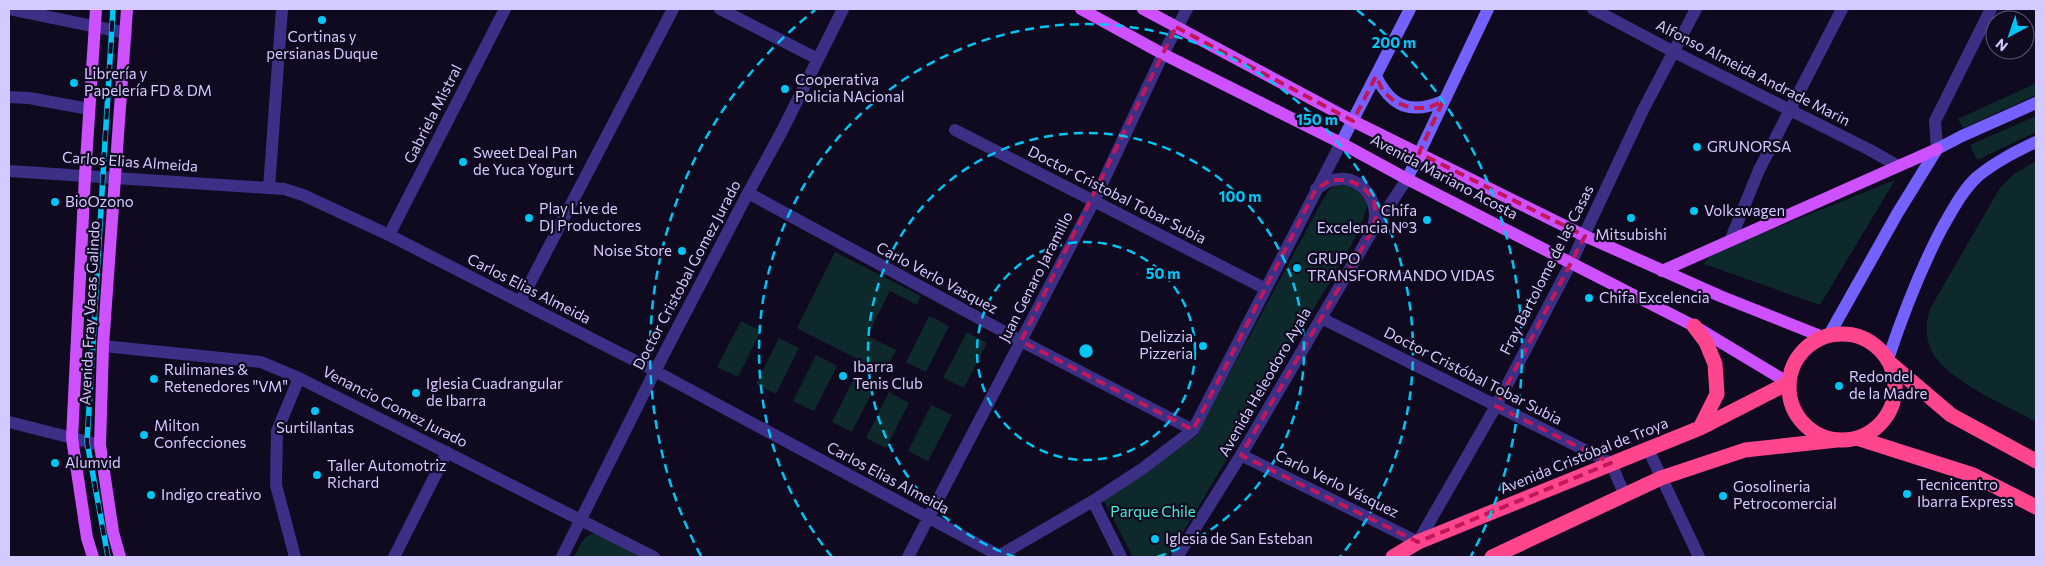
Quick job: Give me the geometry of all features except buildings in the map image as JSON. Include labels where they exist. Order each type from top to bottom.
[{"type":"highway","points":[[1694,326],[1706,342],[1715,364],[1717,394],[1700,428]]},
{"type":"highway","points":[[1837,440],[1823,436],[1810,429],[1800,418],[1792,405],[1787,382],[1801,352],[1811,343],[1826,336],[1840,333],[1862,338],[1872,343],[1889,362],[1951,415],[2036,461]]},
{"type":"highway","points":[[1499,556],[1661,478],[1745,450],[1857,438],[1883,422],[1891,409],[1895,379],[1889,362]]},
{"type":"highway","name":"Avenida Cristóbal de Troya","points":[[1393,557],[1418,542],[1700,428],[1787,382]]},
{"type":"highway","points":[[1857,438],[1973,475],[2036,507]]},
{"type":"main road","name":"Avenida Fray Vacas Galindo","points":[[93,557],[87,538],[72,438],[85,176],[96,9]]},
{"type":"main road","name":"Avenida Fray Vacas Galindo","points":[[120,557],[113,532],[100,445],[103,346],[127,9]]},
{"type":"main road","name":"Avenida Mariano Acosta","points":[[1081,9],[1163,54],[1341,143],[1406,179],[1694,326],[1787,382]]},
{"type":"main road","name":"Avenida Mariano Acosta","points":[[1143,9],[1353,121],[1585,236],[1757,312],[1826,336]]},
{"type":"main road","points":[[1341,143],[1410,9]]},
{"type":"main road","name":"Avenida Heleodoro Ayala","points":[[1406,179],[1488,9]]},
{"type":"main road","points":[[1376,76],[1383,91],[1395,102],[1411,108],[1428,108],[1443,101]]},
{"type":"main road","points":[[1662,271],[2036,103]]},
{"type":"main road","points":[[1889,362],[1906,306],[1928,255],[1954,207],[1976,178],[2005,156],[2036,142]]},
{"type":"main road","points":[[1826,336],[1937,149]]},
{"type":"street","points":[[10,9],[126,33]]},
{"type":"street","points":[[269,188],[282,9]]},
{"type":"street","name":"Gabriela Mistral","points":[[389,235],[505,9]]},
{"type":"street","points":[[520,302],[673,9]]},
{"type":"street","points":[[720,9],[818,59]]},
{"type":"street","name":"Doctor Cristobal Gomez Jurado","points":[[562,557],[655,371],[782,131],[843,9]]},
{"type":"street","name":"Juan Genaro Jaramillo","points":[[908,557],[1094,201],[1176,27],[1187,9]]},
{"type":"street","name":"Alfonso Almeida Andrade Marin","points":[[1593,9],[1898,166]]},
{"type":"street","name":"Fray Bartolome de las Casas","points":[[1418,542],[1496,406],[1571,263],[1642,112],[1696,9]]},
{"type":"street","points":[[1730,241],[1759,170],[1842,9]]},
{"type":"street","points":[[1937,149],[1935,121],[1991,9]]},
{"type":"street","points":[[9,97],[28,98],[90,109]]},
{"type":"street","name":"Doctor Cristobal Tobar Subia","points":[[955,130],[1264,288]]},
{"type":"street","points":[[998,556],[1093,501],[1142,469],[1193,430],[1264,288],[1341,143]]},
{"type":"street","name":"Carlos Elias Almeida","points":[[9,171],[284,189],[303,195],[389,235],[655,371],[998,556]]},
{"type":"street","name":"Avenida Heleodoro Ayala","points":[[1177,557],[1241,455],[1371,233],[1406,179]]},
{"type":"street","points":[[1316,189],[1331,180],[1348,180],[1363,187],[1374,200],[1376,217],[1371,233]]},
{"type":"street","name":"Carlo Verlo Vasquez","points":[[748,193],[1021,341],[1193,430]]},
{"type":"street","name":"Doctor Cristóbal Tobar Subia","points":[[1321,318],[1611,463]]},
{"type":"street","name":"Venancio Gomez Jurado","points":[[103,346],[261,362],[300,378],[654,557]]},
{"type":"street","points":[[295,557],[276,486],[277,432],[300,378]]},
{"type":"street","points":[[9,422],[100,445]]},
{"type":"street","points":[[1648,449],[1698,557]]},
{"type":"street","points":[[394,557],[447,452]]},
{"type":"street","name":"Carlo Verlo Vásquez","points":[[1241,455],[1418,542]]},
{"type":"street","points":[[1611,463],[1625,496]]},
{"type":"street","points":[[1093,501],[1121,557]]},
{"type":"highlighted area","points":[[1176,27],[1353,121],[1376,76],[1383,91],[1395,102],[1411,108],[1428,108],[1443,101],[1419,153],[1585,236],[1496,406],[1611,463],[1418,542],[1241,455],[1371,233],[1376,217],[1374,200],[1363,187],[1348,180],[1331,180],[1316,189],[1193,430],[1021,341]]},
{"type":"green space","points":[[2036,83],[2036,95],[1963,128],[1958,119]]},
{"type":"green space","points":[[2036,116],[2036,132],[1977,160],[1970,145]]},
{"type":"green space","points":[[2036,161],[2036,422],[1968,385],[1944,367],[1932,352],[1927,333],[1927,320],[1931,307],[2000,188],[2014,174]]},
{"type":"green space","points":[[1895,180],[1820,305],[1704,264],[1711,254]]},
{"type":"green space","name":"Parque Chile","points":[[1336,185],[1356,185],[1368,200],[1360,226],[1346,255],[1168,557],[1133,557],[1104,501],[1196,436],[1322,201],[1329,190]]},
{"type":"green space","points":[[835,252],[921,296],[917,305],[890,291],[867,336],[896,350],[884,373],[797,328]]},
{"type":"green space","points":[[929,316],[949,326],[926,372],[906,362]]},
{"type":"green space","points":[[741,321],[761,331],[738,377],[717,367]]},
{"type":"green space","points":[[967,332],[987,343],[964,388],[943,378]]},
{"type":"green space","points":[[779,338],[799,348],[776,394],[756,384]]},
{"type":"green space","points":[[816,355],[837,366],[814,411],[793,401]]},
{"type":"green space","points":[[855,376],[875,386],[852,432],[832,422]]},
{"type":"green space","points":[[889,392],[909,403],[886,448],[866,438]]},
{"type":"green space","points":[[931,405],[952,415],[928,461],[908,451]]},
{"type":"green space","points":[[597,533],[643,557],[574,557],[585,538]]},
{"type":"railway","points":[[108,557],[87,442],[113,9]]},
{"type":"place","name":"Cortinas y persianas Duque","points":[[322,20]]},
{"type":"place","name":"Librería y Papelería FD & DM","points":[[74,83]]},
{"type":"place","name":"Cooperativa Policia NAcional","points":[[785,89]]},
{"type":"place","name":"GRUNORSA","points":[[1697,147]]},
{"type":"place","name":"Sweet Deal Pan de Yuca Yogurt","points":[[463,162]]},
{"type":"place","name":"BioOzono","points":[[55,202]]},
{"type":"place","name":"Volkswagen","points":[[1694,211]]},
{"type":"place","name":"Play Live de DJ Productores","points":[[529,218]]},
{"type":"place","name":"Mitsubishi","points":[[1631,218]]},
{"type":"place","name":"Chifa Excelencia Nº3","points":[[1427,220]]},
{"type":"place","name":"Noise Store","points":[[682,251]]},
{"type":"place","name":"GRUPO TRANSFORMANDO VIDAS","points":[[1297,268]]},
{"type":"place","name":"Chifa Excelencia","points":[[1589,298]]},
{"type":"place","name":"Delizzia Pizzeria","points":[[1203,346]]},
{"type":"place","name":"Ibarra Tenis Club","points":[[843,376]]},
{"type":"place","name":"Rulimanes & Retenedores \"VM\"","points":[[154,379]]},
{"type":"place","name":"Redondel de la Madre","points":[[1839,386]]},
{"type":"place","name":"Iglesia Cuadrangular de Ibarra","points":[[416,393]]},
{"type":"place","name":"Surtillantas","points":[[315,411]]},
{"type":"place","name":"Milton Confecciones","points":[[144,435]]},
{"type":"place","name":"Alumvid","points":[[55,463]]},
{"type":"place","name":"Taller Automotriz Richard","points":[[317,475]]},
{"type":"place","name":"Tecnicentro Ibarra Express","points":[[1907,494]]},
{"type":"place","name":"Indigo creativo","points":[[151,495]]},
{"type":"place","name":"Gosolineria Petrocomercial","points":[[1723,496]]},
{"type":"place","name":"Iglesia de San Esteban","points":[[1155,539]]}]
